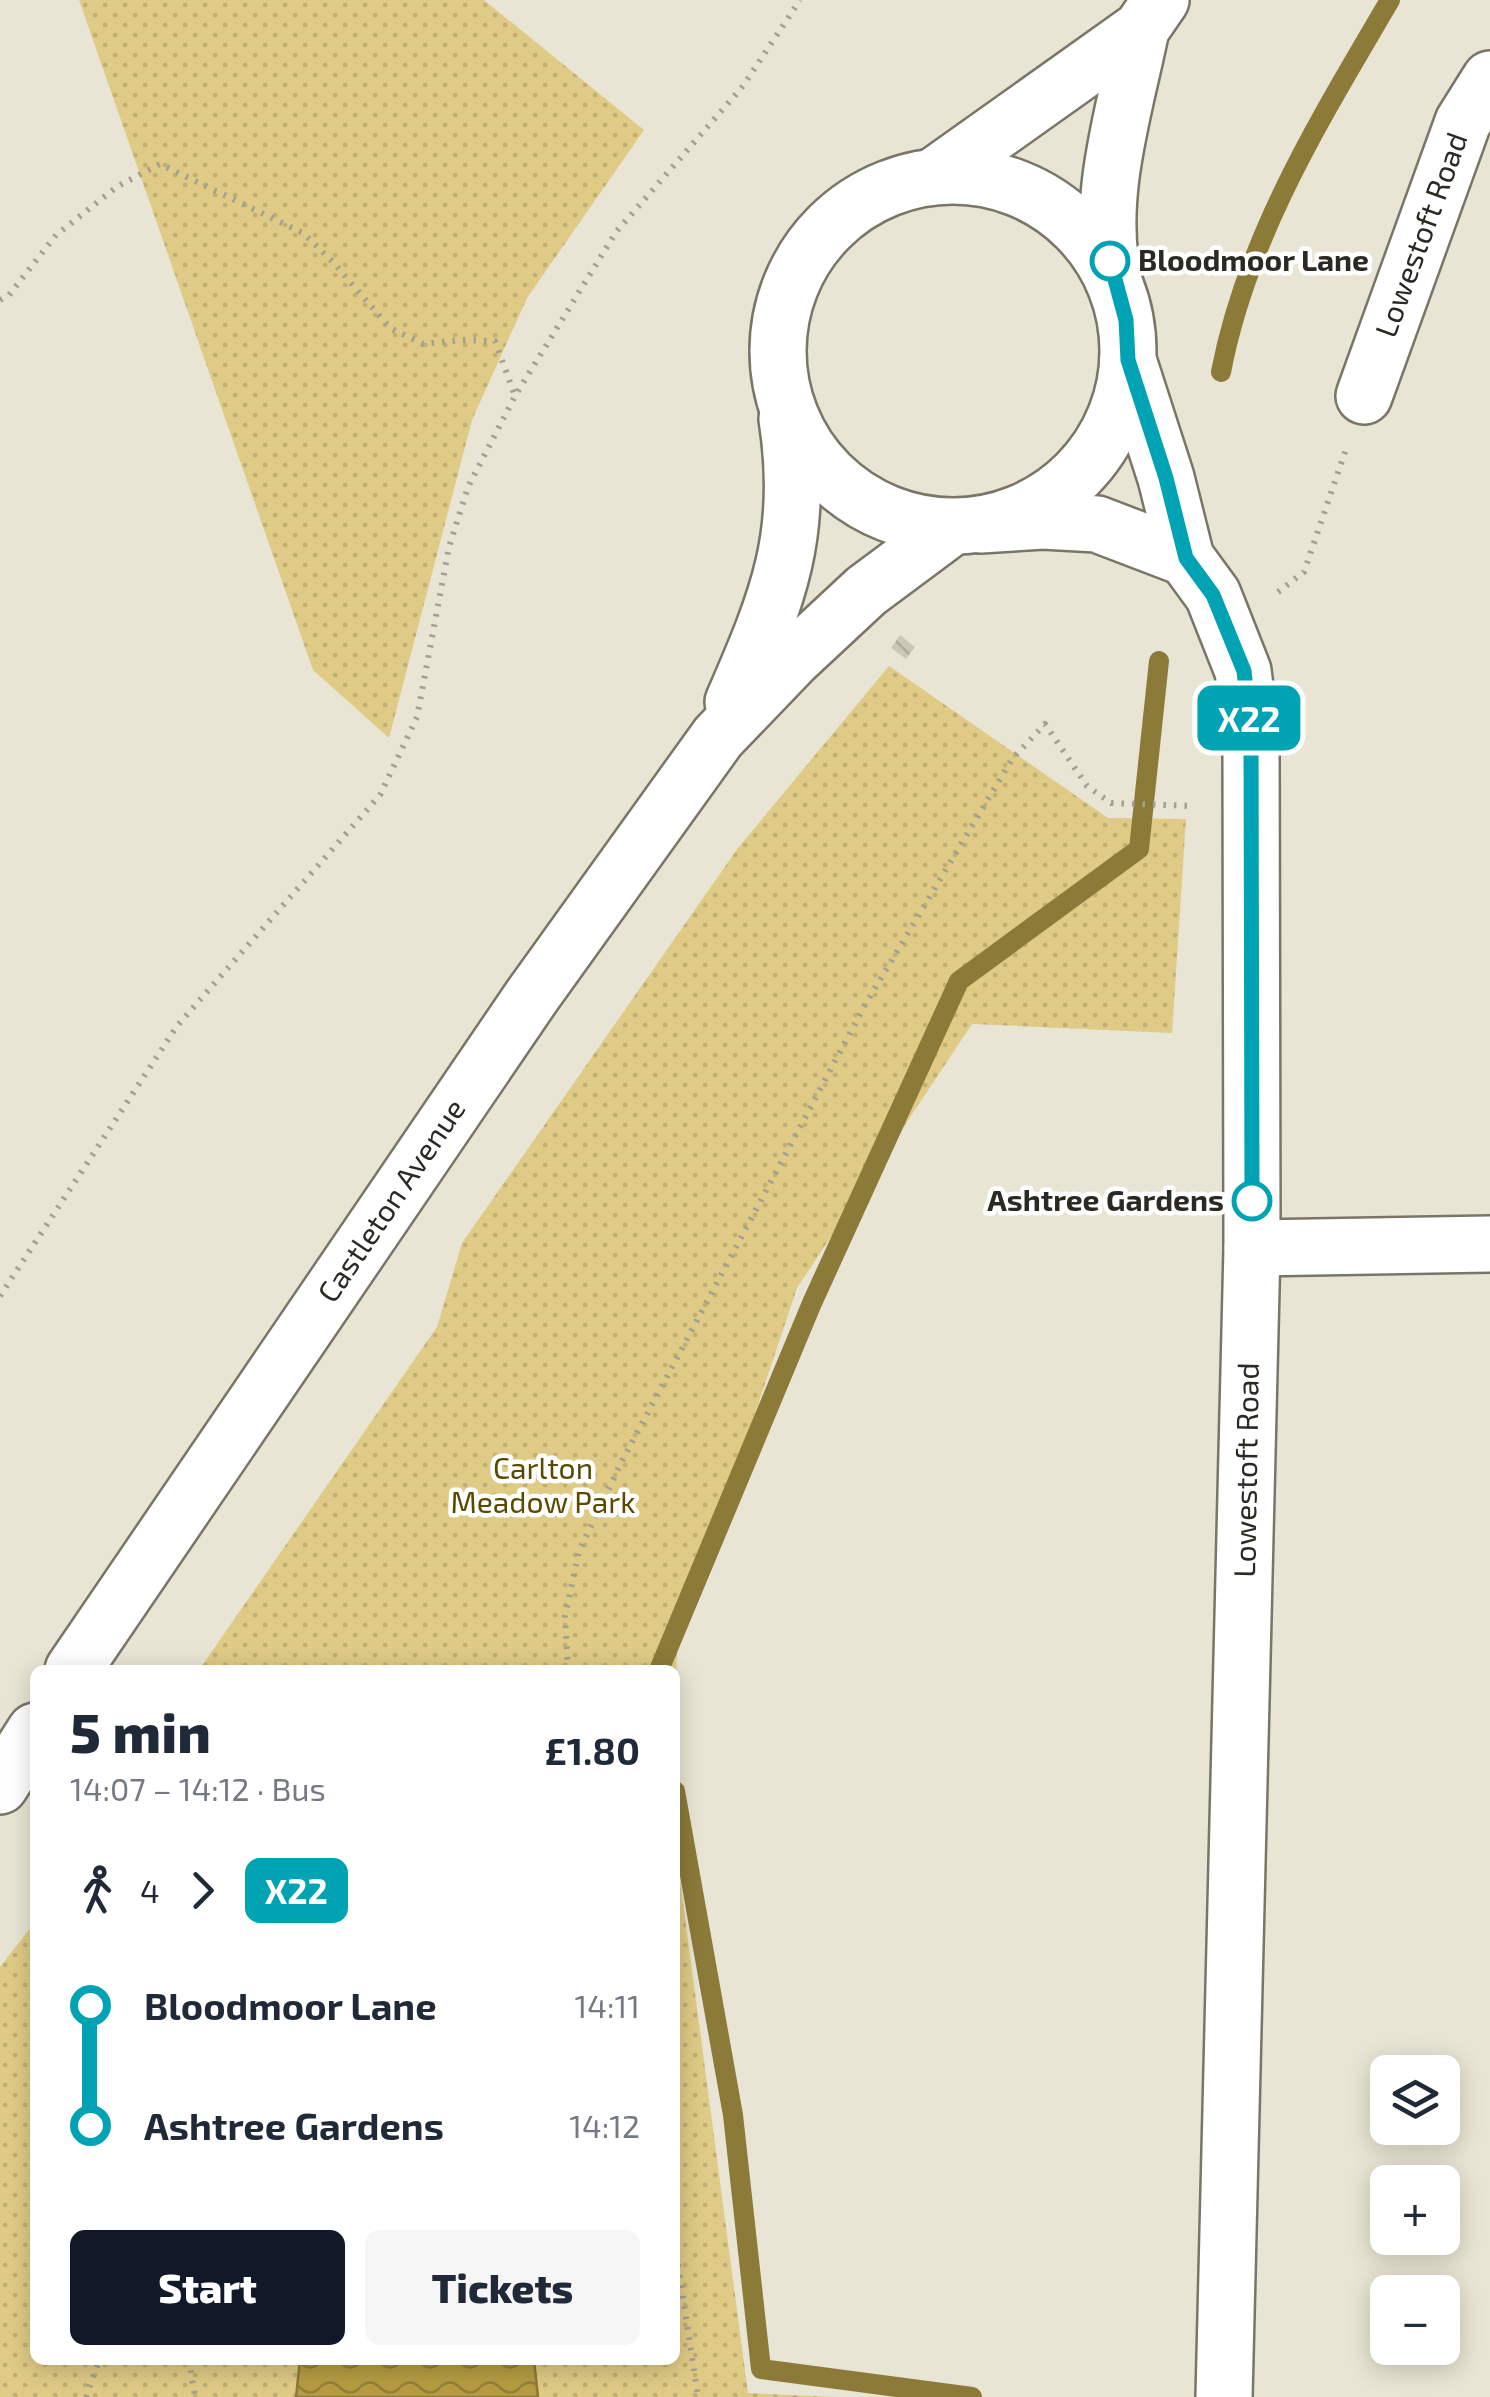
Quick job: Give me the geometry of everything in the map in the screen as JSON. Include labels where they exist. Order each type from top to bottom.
[{"type":"main road","name":"Castleton Avenue","points":[[933,177],[1151,14]]},
{"type":"main road","name":"Castleton Avenue","points":[[782,391],[796,428],[816,461],[843,488],[876,509],[914,522],[966,526],[1019,514],[1054,495],[1084,469],[1107,436],[1122,400],[1128,360],[1126,320],[1107,246],[1107,203],[1151,14]]},
{"type":"main road","name":"Lowestoft Road","points":[[1364,396],[1463,122],[1490,80]]},
{"type":"main road","name":"Castleton Avenue","points":[[718,736],[766,626],[794,522],[795,468],[778,354],[782,318],[792,282],[810,250],[834,222],[863,201],[897,185],[933,177],[970,177],[1007,184],[1041,199],[1071,221],[1096,249],[1114,281]]},
{"type":"main road","name":"Lowestoft Road","points":[[1128,360],[1166,478],[1186,558],[1213,595],[1244,671],[1251,734],[1252,1248],[1224,2397]]},
{"type":"main road","points":[[966,526],[1042,521],[1097,524],[1186,558]]},
{"type":"main road","name":"Castleton Avenue","points":[[76,1665],[532,996],[718,736],[866,590],[966,526]]},
{"type":"main road","points":[[1252,1248],[1490,1244]]},
{"type":"main road","points":[[0,1786],[30,1738]]},
{"type":"path","points":[[0,1296],[177,1026],[380,796],[417,717],[449,547],[468,486],[515,396],[616,232],[742,86],[800,0]]},
{"type":"path","points":[[0,300],[9,295],[56,235],[118,186],[160,164],[303,232],[390,328],[423,344],[495,341],[515,396]]},
{"type":"path","points":[[1226,630],[1304,572],[1364,396]]},
{"type":"path","points":[[568,1665],[565,1616],[578,1550],[865,1005],[1012,759],[1044,724],[1087,786],[1110,802],[1204,806]]},
{"type":"path","points":[[680,2277],[698,2397]]},
{"type":"path","points":[[86,2397],[97,2365]]},
{"type":"path","points":[[190,2365],[195,2397]]},
{"type":"green space","points":[[79,0],[484,0],[644,130],[527,298],[472,420],[389,738],[313,670]]},
{"type":"green space","name":"Carlton Meadow Park","points":[[889,666],[1108,818],[1186,819],[1172,1033],[972,1024],[797,1288],[677,1646],[676,1665],[202,1665],[437,1327],[462,1243],[738,848]]},
{"type":"green space","points":[[680,1880],[748,2393],[836,2397],[538,2397],[535,2365],[680,2365]]},
{"type":"green space","points":[[30,1928],[30,2365],[299,2365],[296,2397],[0,2397],[0,1967]]},
{"type":"water","points":[[299,2365],[535,2365],[538,2397],[296,2397]]},
{"type":"building","points":[[900,635],[915,647],[906,659],[891,648]]},
{"type":"waterway","points":[[1221,372],[1249,273],[1289,179],[1390,0]]},
{"type":"waterway","points":[[661,1665],[812,1303],[959,981],[1139,849],[1159,661]]},
{"type":"waterway","points":[[680,1819],[733,2115],[761,2369],[972,2397]]},
{"type":"bus line","name":"X22","points":[[1110,261],[1126,320],[1128,360],[1166,478],[1186,558],[1213,595],[1244,671],[1251,734],[1252,1201]]},
{"type":"place","name":"Bloodmoor Lane","points":[[1110,261]]},
{"type":"place","name":"Ashtree Gardens","points":[[1252,1201]]}]
